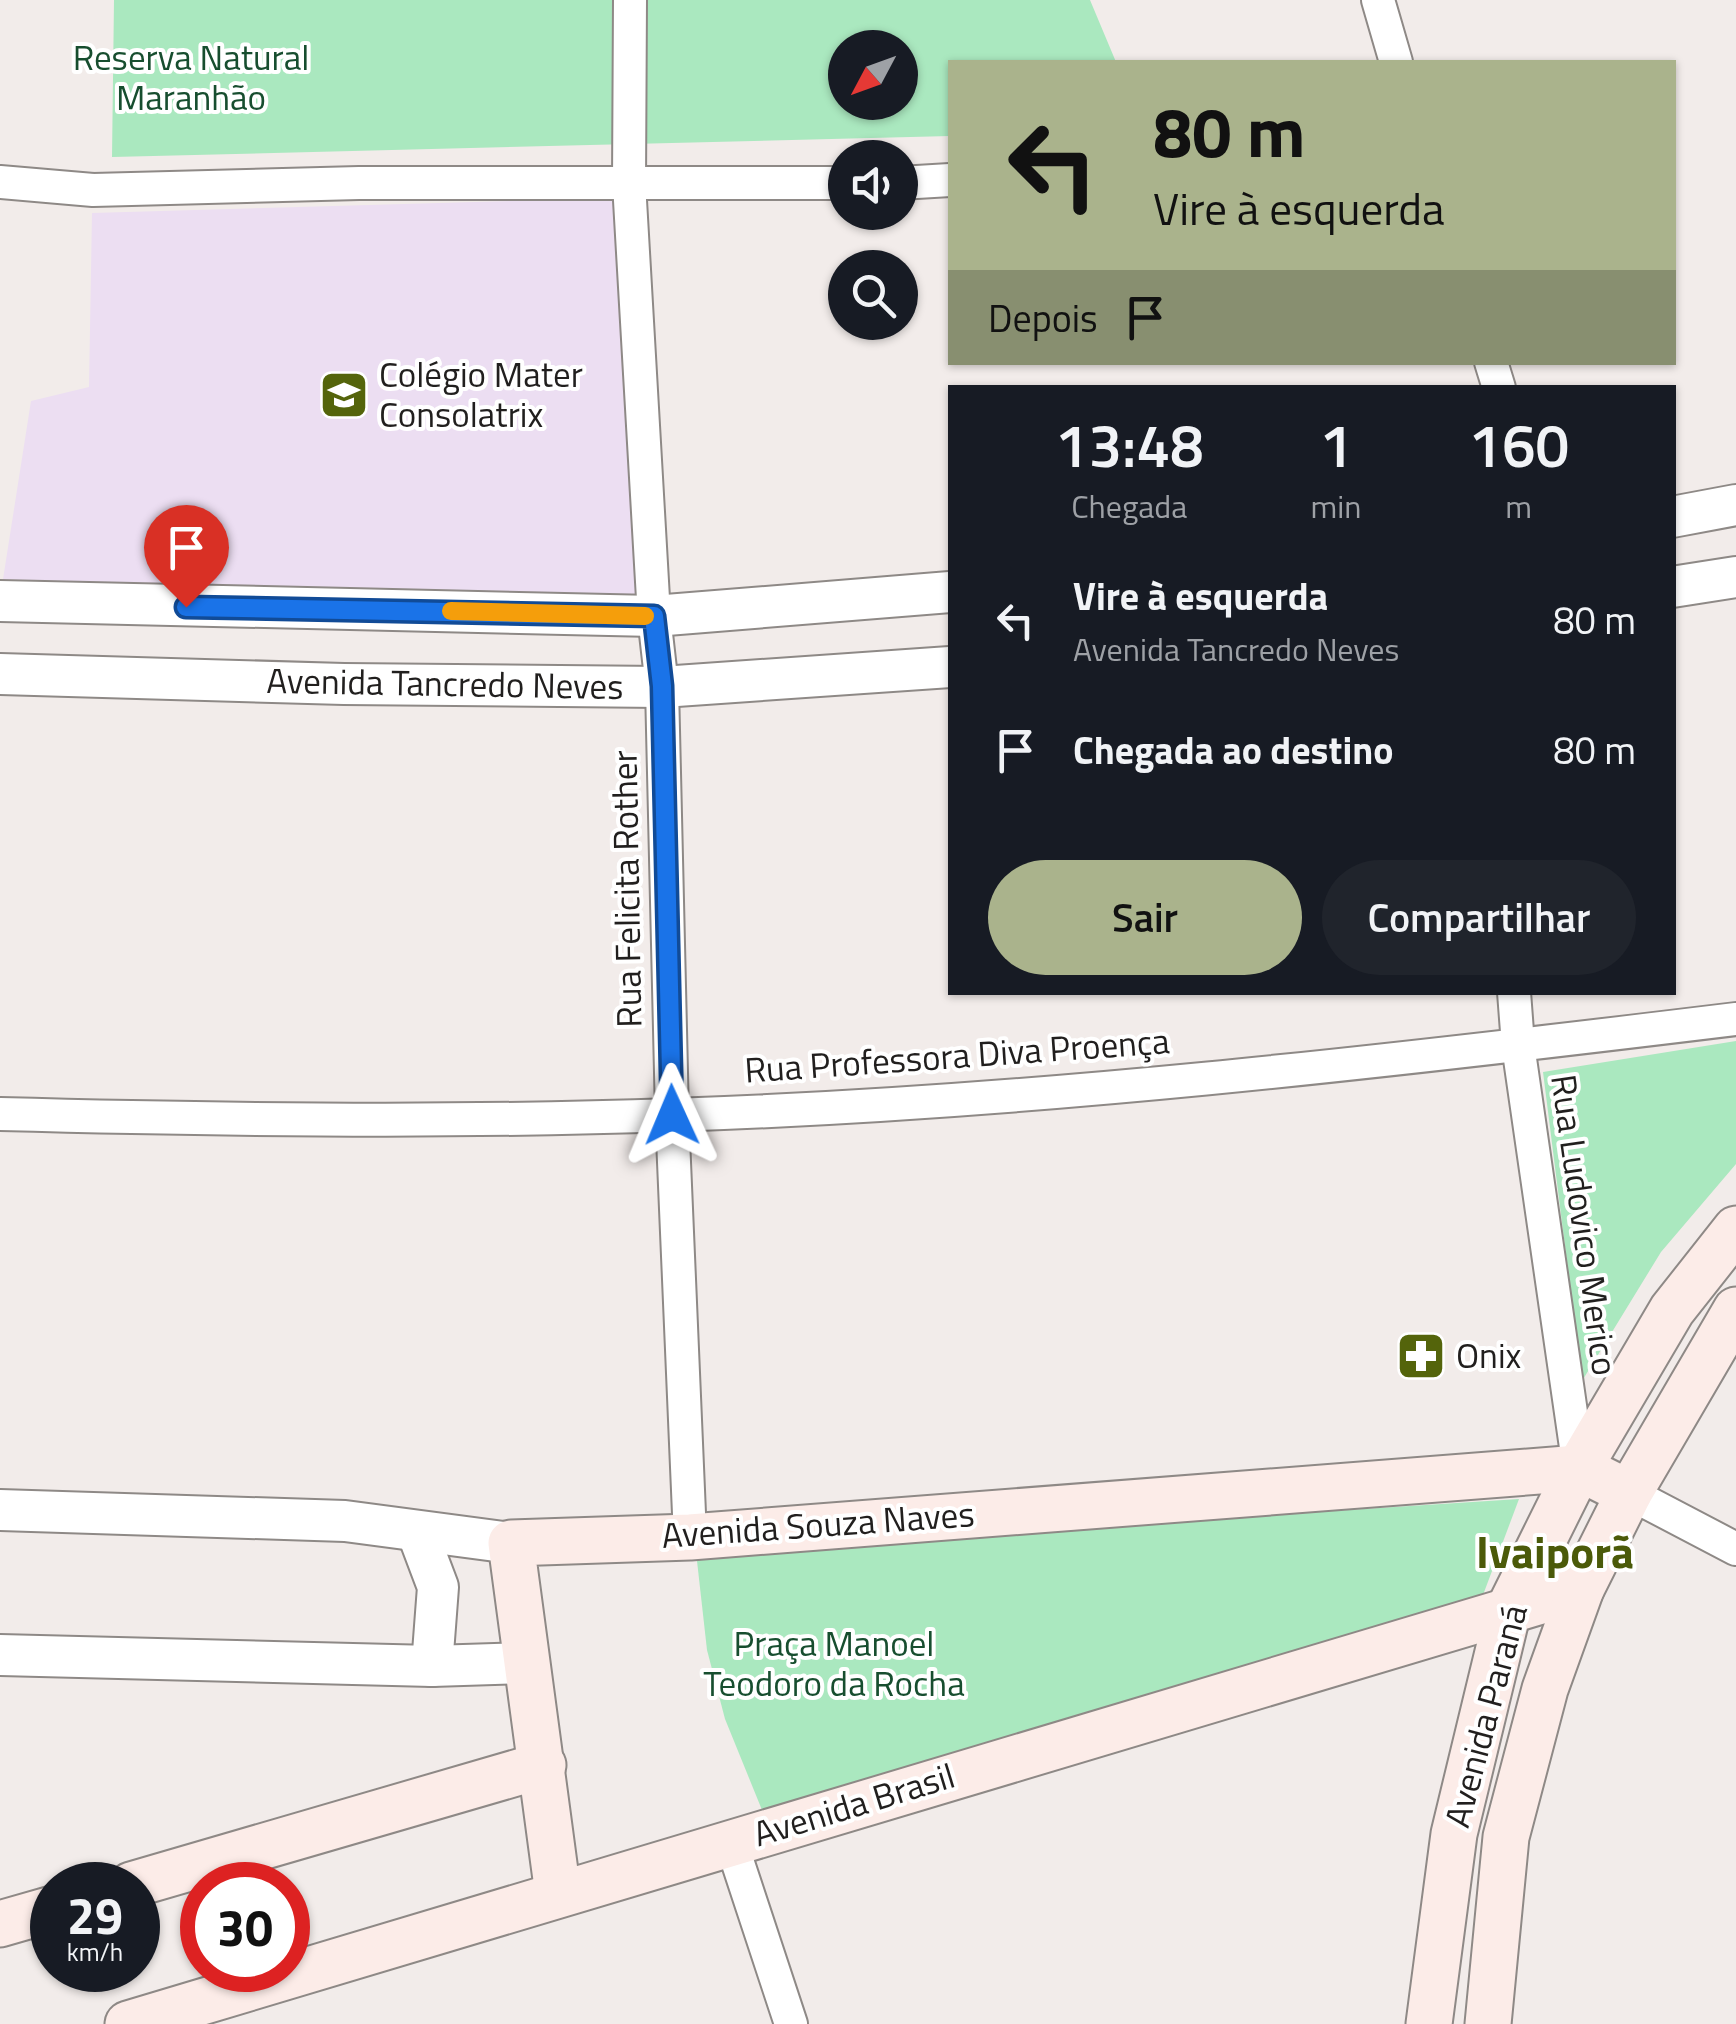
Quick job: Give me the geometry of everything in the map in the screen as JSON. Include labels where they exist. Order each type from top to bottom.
[{"type":"main road","name":"Avenida Paraná","points":[[1429,2024],[1454,1834],[1508,1611],[1579,1468],[1672,1310],[1736,1229]]},
{"type":"main road","name":"Avenida Paraná","points":[[1488,2024],[1506,1837],[1545,1689],[1581,1589],[1630,1494],[1736,1310]]},
{"type":"main road","points":[[1579,1468],[1630,1494]]},
{"type":"main road","name":"Avenida Souza Naves","points":[[511,1543],[690,1537],[1579,1468]]},
{"type":"main road","points":[[511,1543],[524,1663],[543,1764],[558,1894]]},
{"type":"main road","name":"Avenida Brasil","points":[[128,2024],[1581,1589]]},
{"type":"main road","points":[[160,1876],[543,1764]]},
{"type":"main road","points":[[0,1924],[30,1915]]},
{"type":"street","name":"Rua Felicita Rother","points":[[630,0],[629,183],[654,616],[662,686],[672,1115],[690,1537]]},
{"type":"street","points":[[1378,0],[1395,60]]},
{"type":"street","points":[[918,182],[948,180]]},
{"type":"street","points":[[0,182],[93,190],[359,183],[828,183]]},
{"type":"street","points":[[1676,516],[1736,505]]},
{"type":"street","points":[[1676,586],[1736,577]]},
{"type":"street","name":"Avenida Tancredo Neves","points":[[0,601],[654,616],[948,592]]},
{"type":"street","name":"Avenida Tancredo Neves","points":[[0,674],[344,684],[662,686],[948,667]]},
{"type":"street","name":"Rua Ludovico Merico","points":[[1514,995],[1518,1046],[1579,1468]]},
{"type":"street","name":"Rua Professora Diva Proença","points":[[0,1114],[336,1118],[672,1115],[952,1100],[1518,1046],[1736,1019]]},
{"type":"street","points":[[1630,1494],[1736,1549]]},
{"type":"street","name":"Avenida Souza Naves","points":[[0,1510],[345,1522],[511,1543]]},
{"type":"street","points":[[418,1534],[438,1587],[432,1666]]},
{"type":"street","points":[[0,1655],[432,1666],[524,1663]]},
{"type":"street","points":[[731,1842],[791,2024]]},
{"type":"shaded area","name":"Colégio Mater Consolatrix","points":[[616,198],[639,598],[1,592],[31,401],[89,387],[92,213]]},
{"type":"green space","name":"Reserva Natural Maranhão","points":[[114,0],[1090,0],[1115,60],[948,60],[948,136],[112,157]]},
{"type":"green space","points":[[1736,1041],[1736,1164],[1661,1252],[1582,1381],[1543,1072]]},
{"type":"green space","name":"Praça Manoel Teodoro da Rocha","points":[[1519,1499],[1483,1595],[762,1810],[725,1719],[707,1650],[696,1552]]},
{"type":"slow traffic","points":[[451,611],[645,616]]},
{"type":"place","name":"Colégio Mater Consolatrix","points":[[344,395]]},
{"type":"place","name":"Onix","points":[[1421,1356]]},
{"type":"district","name":"Ivaiporã","points":[[1555,1552]]},
{"type":"route","points":[[186,607],[654,616],[662,686],[672,1115]]}]
